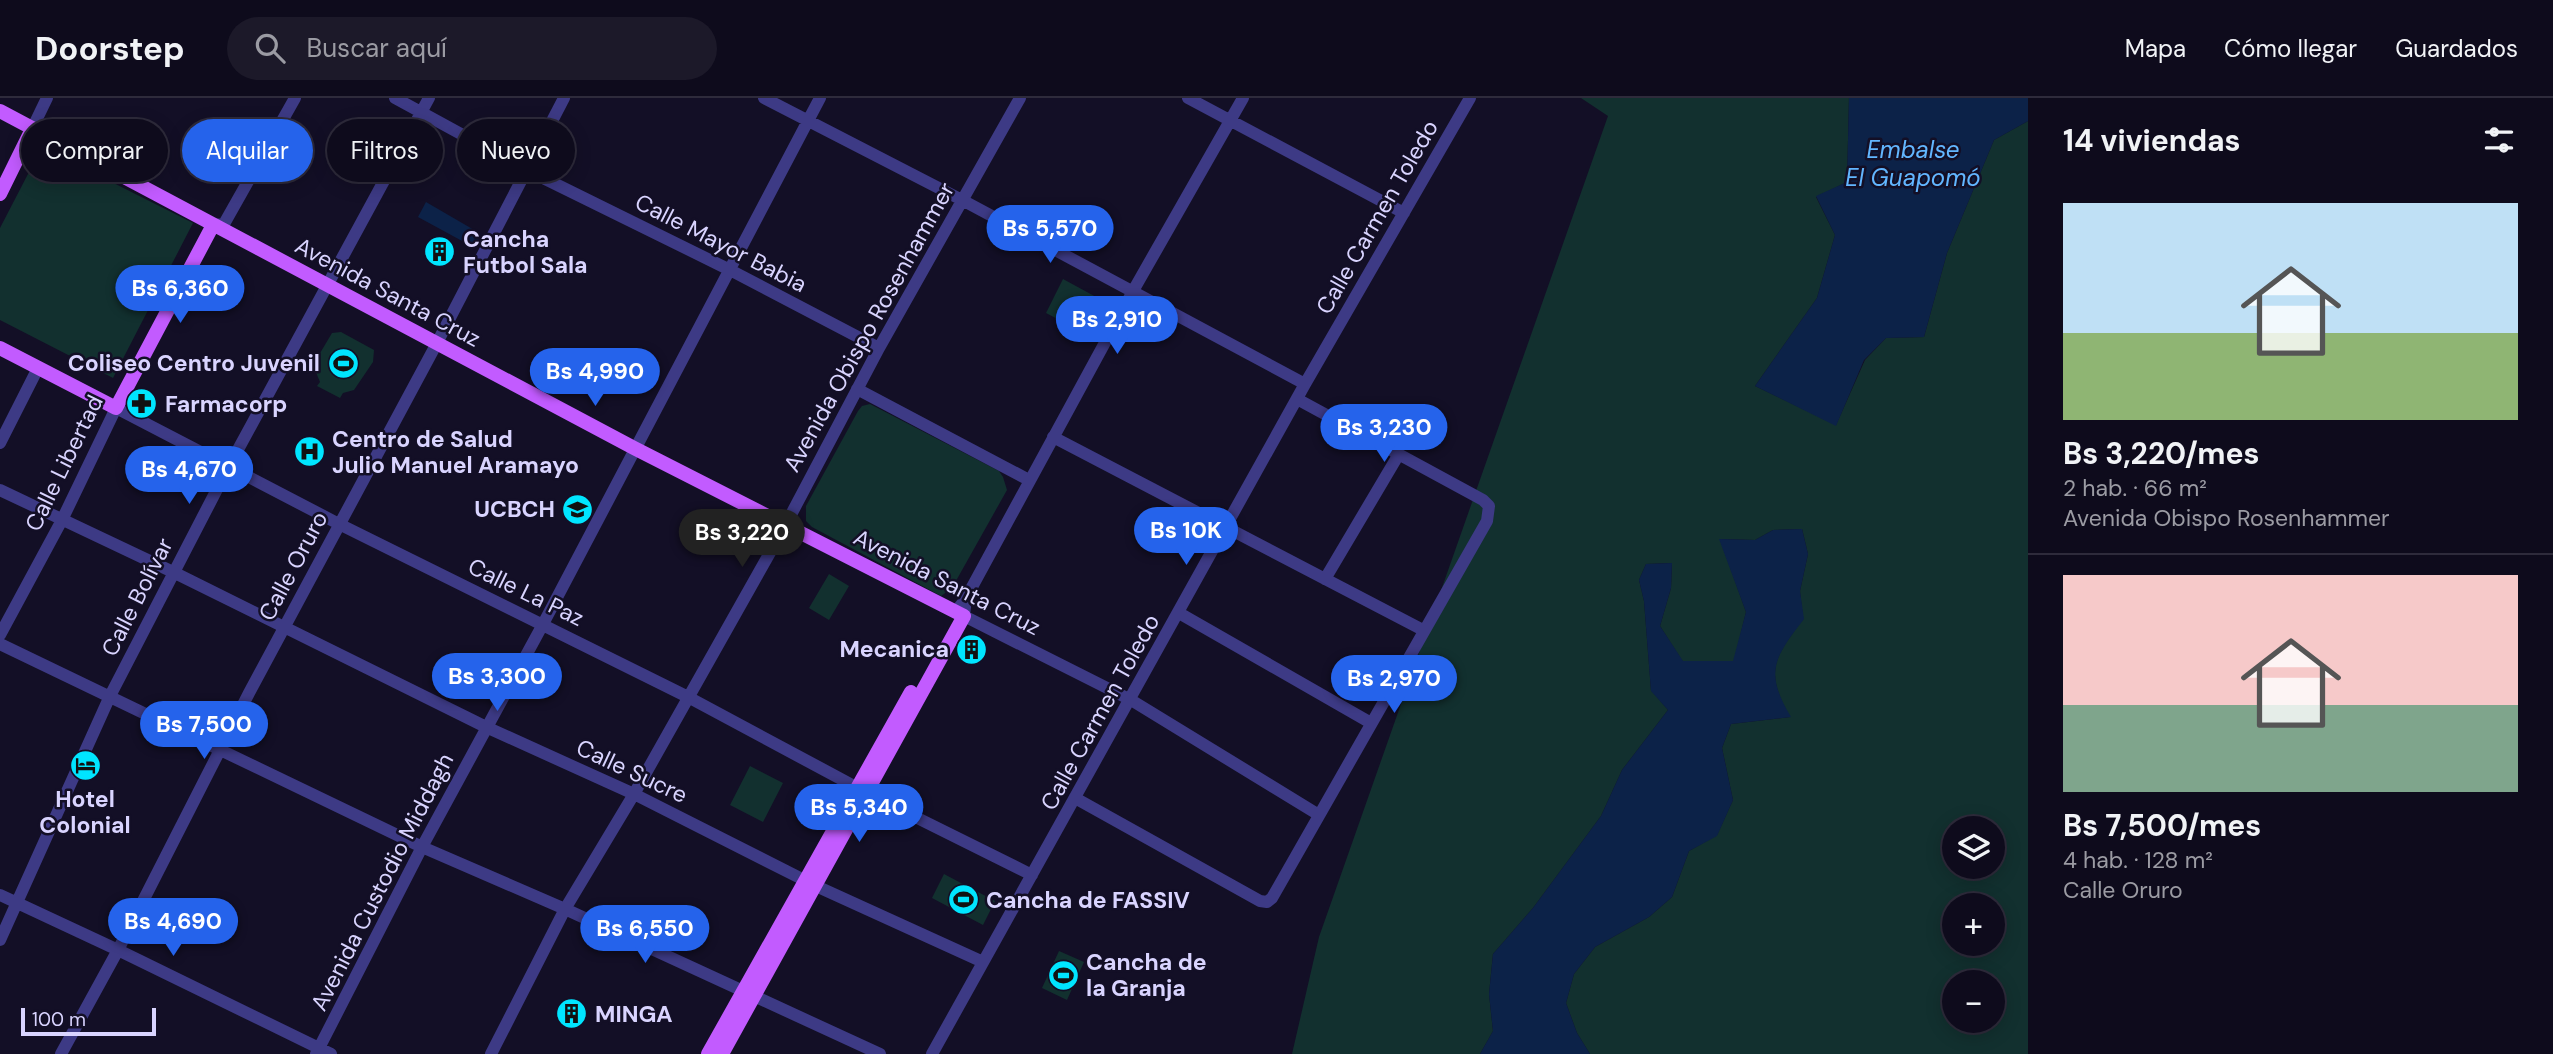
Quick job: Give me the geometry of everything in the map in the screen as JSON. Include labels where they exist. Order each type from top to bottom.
[{"type":"main road","name":"Avenida Santa Cruz","points":[[0,111],[21,122]]},
{"type":"main road","points":[[0,194],[21,153]]},
{"type":"main road","name":"Avenida Santa Cruz","points":[[132,182],[785,526],[962,609]]},
{"type":"main road","name":"Calle Libertad","points":[[116,408],[213,225]]},
{"type":"main road","name":"Calle La Paz","points":[[0,348],[116,408]]},
{"type":"main road","points":[[708,1054],[748,994],[962,609]]},
{"type":"main road","points":[[722,1054],[748,994]]},
{"type":"street","points":[[38,119],[47,98]]},
{"type":"street","name":"Calle Libertad","points":[[213,225],[224,224],[295,98]]},
{"type":"street","name":"Calle Mayor Babia","points":[[395,98],[457,131]]},
{"type":"street","name":"Calle Bolívar","points":[[0,940],[110,696],[173,572],[429,98]]},
{"type":"street","name":"Calle Oruro","points":[[553,119],[564,98]]},
{"type":"street","points":[[764,98],[962,200],[1305,384]]},
{"type":"street","name":"Avenida Custodio Middagh","points":[[322,1052],[422,847],[542,626],[820,98]]},
{"type":"street","name":"Avenida Obispo Rosenhammer","points":[[491,1054],[565,909],[634,794],[785,526],[879,348],[1020,98]]},
{"type":"street","points":[[1188,98],[1404,213]]},
{"type":"street","points":[[962,609],[1029,480],[1243,98]]},
{"type":"street","name":"Calle Carmen Toledo","points":[[932,1054],[1305,384],[1470,98]]},
{"type":"street","name":"Calle Oruro","points":[[61,1054],[521,182]]},
{"type":"street","name":"Calle Mayor Babia","points":[[551,182],[730,270],[879,348]]},
{"type":"street","points":[[0,443],[38,368]]},
{"type":"street","points":[[857,390],[1029,480]]},
{"type":"street","points":[[1075,798],[1260,901],[1267,902],[1272,898],[1486,521],[1489,506],[1483,500],[1297,399]]},
{"type":"street","name":"Calle Libertad","points":[[0,635],[62,520],[116,408]]},
{"type":"street","name":"Calle La Paz","points":[[116,408],[228,468],[688,697],[863,790],[1032,875]]},
{"type":"street","points":[[1053,437],[1423,631]]},
{"type":"street","points":[[1325,579],[1399,454]]},
{"type":"street","name":"Calle Sucre","points":[[0,490],[173,572],[486,727],[634,794],[811,883],[982,962]]},
{"type":"street","name":"Avenida Santa Cruz","points":[[962,609],[1131,700],[1319,815]]},
{"type":"street","points":[[1179,613],[1371,723]]},
{"type":"street","points":[[0,644],[422,847],[565,909],[880,1054]]},
{"type":"street","points":[[0,895],[118,950],[322,1052]]},
{"type":"green space","points":[[1581,98],[1849,98],[1847,182],[1816,197],[1835,235],[1817,298],[1755,386],[1836,425],[1865,360],[1886,338],[1924,337],[1947,253],[1994,140],[2028,121],[2028,1054],[1590,1054],[1577,1033],[1566,1003],[1574,974],[1595,947],[1649,917],[1672,897],[1689,851],[1717,835],[1733,800],[1722,748],[1731,724],[1790,717],[1777,688],[1775,676],[1779,655],[1803,619],[1800,591],[1808,554],[1802,529],[1773,530],[1755,540],[1720,539],[1746,612],[1734,661],[1683,662],[1660,626],[1671,588],[1672,563],[1646,564],[1639,580],[1644,601],[1651,690],[1668,710],[1622,770],[1601,816],[1533,908],[1493,954],[1489,994],[1493,1031],[1480,1054],[1292,1054],[1319,937],[1608,116]]},
{"type":"green space","points":[[24,182],[112,182],[193,223],[113,378],[0,320],[0,228]]},
{"type":"green space","points":[[1063,279],[1109,304],[1092,337],[1046,313]]},
{"type":"green space","name":"Coliseo Centro Juvenil","points":[[341,332],[374,350],[373,362],[354,390],[343,393],[340,398],[317,386],[320,382],[313,365],[332,333]]},
{"type":"green space","points":[[870,404],[999,471],[1003,477],[1007,490],[952,588],[941,596],[812,527],[806,521],[806,506],[858,411],[862,406]]},
{"type":"green space","points":[[829,574],[849,586],[829,620],[809,608]]},
{"type":"green space","points":[[750,766],[783,783],[763,822],[730,805]]},
{"type":"green space","name":"Cancha de FASSIV","points":[[944,874],[995,901],[983,925],[932,898]]},
{"type":"green space","name":"Cancha de la Granja","points":[[1059,951],[1084,962],[1067,1000],[1042,988]]},
{"type":"water","name":"Embalse El Guapomó","points":[[1849,98],[2028,98],[2028,121],[1994,140],[1947,253],[1924,337],[1886,338],[1864,360],[1836,426],[1755,386],[1817,298],[1835,235],[1816,196],[1847,182]]},
{"type":"water","points":[[426,202],[481,234],[475,248],[418,217]]},
{"type":"water","points":[[1802,529],[1808,554],[1800,591],[1804,619],[1780,655],[1775,676],[1777,688],[1791,717],[1731,724],[1722,748],[1733,800],[1717,836],[1689,851],[1672,897],[1649,917],[1595,947],[1574,974],[1566,1003],[1577,1033],[1590,1054],[1480,1054],[1493,1031],[1489,994],[1493,954],[1533,908],[1601,816],[1622,770],[1668,710],[1651,691],[1644,601],[1639,580],[1646,564],[1672,563],[1671,588],[1660,626],[1683,661],[1733,661],[1746,612],[1719,539],[1755,540],[1773,530]]},
{"type":"place","name":"Cancha Futbol Sala","points":[[440,252]]},
{"type":"place","name":"Coliseo Centro Juvenil","points":[[343,363]]},
{"type":"place","name":"Farmacorp","points":[[142,404]]},
{"type":"place","name":"Centro de Salud Julio Manuel Aramayo","points":[[309,452]]},
{"type":"place","name":"UCBCH","points":[[578,509]]},
{"type":"place","name":"Mecanica","points":[[972,649]]},
{"type":"place","name":"Hotel Colonial","points":[[85,765]]},
{"type":"place","name":"Cancha de FASSIV","points":[[963,900]]},
{"type":"place","name":"Cancha de la Granja","points":[[1063,975]]},
{"type":"place","name":"MINGA","points":[[572,1014]]}]
